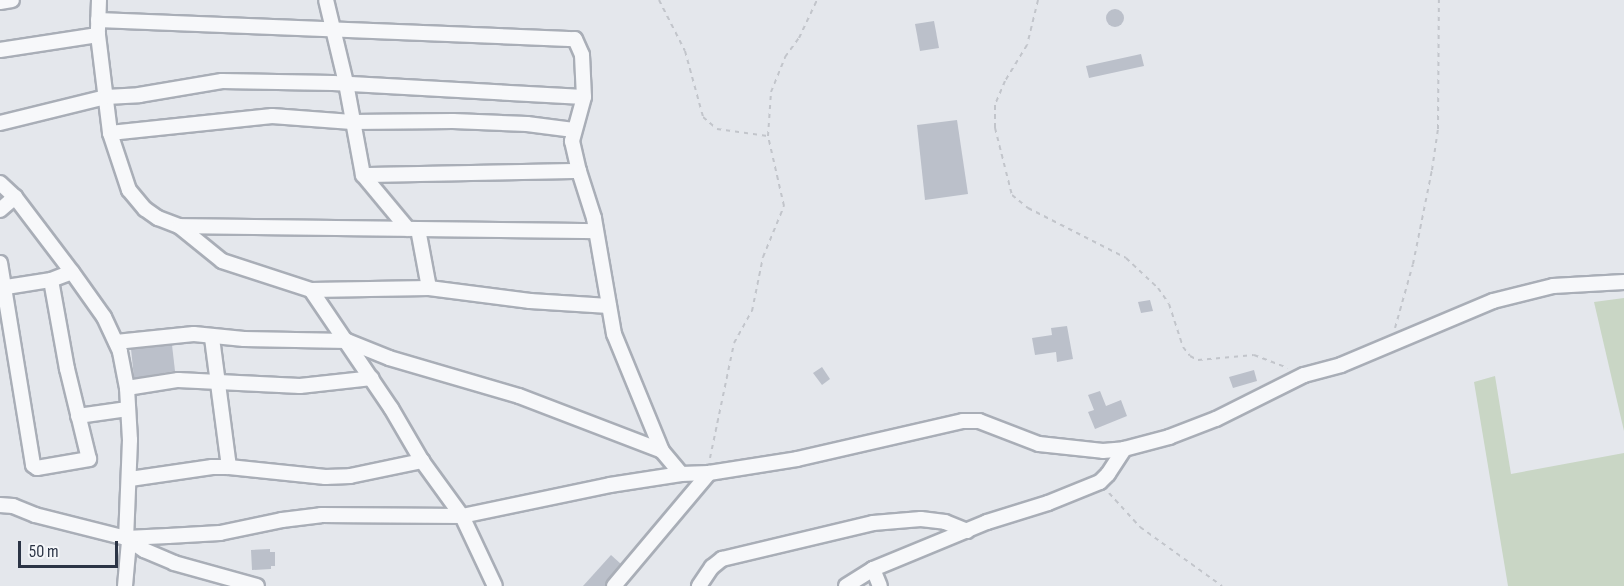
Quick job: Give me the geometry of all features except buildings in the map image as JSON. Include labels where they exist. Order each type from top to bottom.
[{"type":"street","points":[[0,2],[12,0]]},
{"type":"street","points":[[99,0],[98,35],[110,134],[129,190],[145,209],[158,218],[179,226],[222,261],[312,290],[429,288],[530,301],[609,306]]},
{"type":"street","points":[[326,0],[346,83],[363,175],[413,229],[429,288]]},
{"type":"street","points":[[98,20],[575,39],[581,47],[584,97],[574,130],[572,148],[596,231],[614,334],[662,451],[681,474]]},
{"type":"street","points":[[0,50],[98,35]]},
{"type":"street","points":[[0,123],[105,97],[139,95],[222,81],[346,83],[584,97]]},
{"type":"street","points":[[110,134],[272,116],[352,122],[453,120],[528,124],[574,130]]},
{"type":"street","points":[[363,175],[579,171]]},
{"type":"street","points":[[0,183],[15,197],[72,272],[104,317],[116,342],[127,388],[128,409],[130,479],[125,586]]},
{"type":"street","points":[[0,210],[15,197]]},
{"type":"street","points":[[179,226],[596,231]]},
{"type":"street","points":[[0,263],[2,288],[34,468],[88,460],[51,280]]},
{"type":"street","points":[[2,288],[51,280],[72,272]]},
{"type":"street","points":[[128,539],[220,533],[282,520],[321,515],[462,516],[546,497],[681,474],[709,473],[828,453],[963,421],[979,421],[1039,444],[1094,450],[1124,449],[1169,437],[1216,419],[1304,375],[1341,365],[1493,301],[1553,286],[1624,282]]},
{"type":"street","points":[[312,290],[372,378],[422,461],[462,516],[495,586]]},
{"type":"street","points":[[116,342],[194,334],[212,338],[347,341],[388,358],[519,396],[662,451]]},
{"type":"street","points":[[212,338],[229,468]]},
{"type":"street","points":[[127,388],[178,380],[300,386],[372,378]]},
{"type":"street","points":[[78,416],[128,409]]},
{"type":"street","points":[[846,586],[873,569],[967,531],[1100,482],[1124,449]]},
{"type":"street","points":[[130,479],[212,467],[325,477],[350,476],[422,461]]},
{"type":"street","points":[[614,586],[709,473]]},
{"type":"street","points":[[0,505],[13,506],[35,515],[128,539],[210,581],[257,586]]},
{"type":"street","points":[[699,586],[712,567],[722,559],[873,523],[921,519],[945,522],[967,531]]},
{"type":"street","points":[[873,569],[880,586]]},
{"type":"path","points":[[658,0],[685,51],[703,117],[717,129],[768,136]]},
{"type":"path","points":[[709,473],[734,343],[752,311],[763,257],[784,206],[768,136],[771,92],[785,57],[799,38],[817,0]]},
{"type":"path","points":[[1038,0],[1027,45],[1005,81],[995,105],[995,128],[1012,195],[1028,208],[1126,258],[1158,288],[1169,304],[1183,347],[1190,356],[1198,360],[1254,355],[1304,375]]},
{"type":"path","points":[[1390,345],[1413,264],[1438,129],[1439,0]]},
{"type":"path","points":[[1100,482],[1140,527],[1222,586]]},
{"type":"green space","points":[[1624,298],[1624,431],[1594,302]]},
{"type":"green space","points":[[1495,376],[1511,474],[1624,453],[1624,586],[1508,586],[1474,382]]}]
